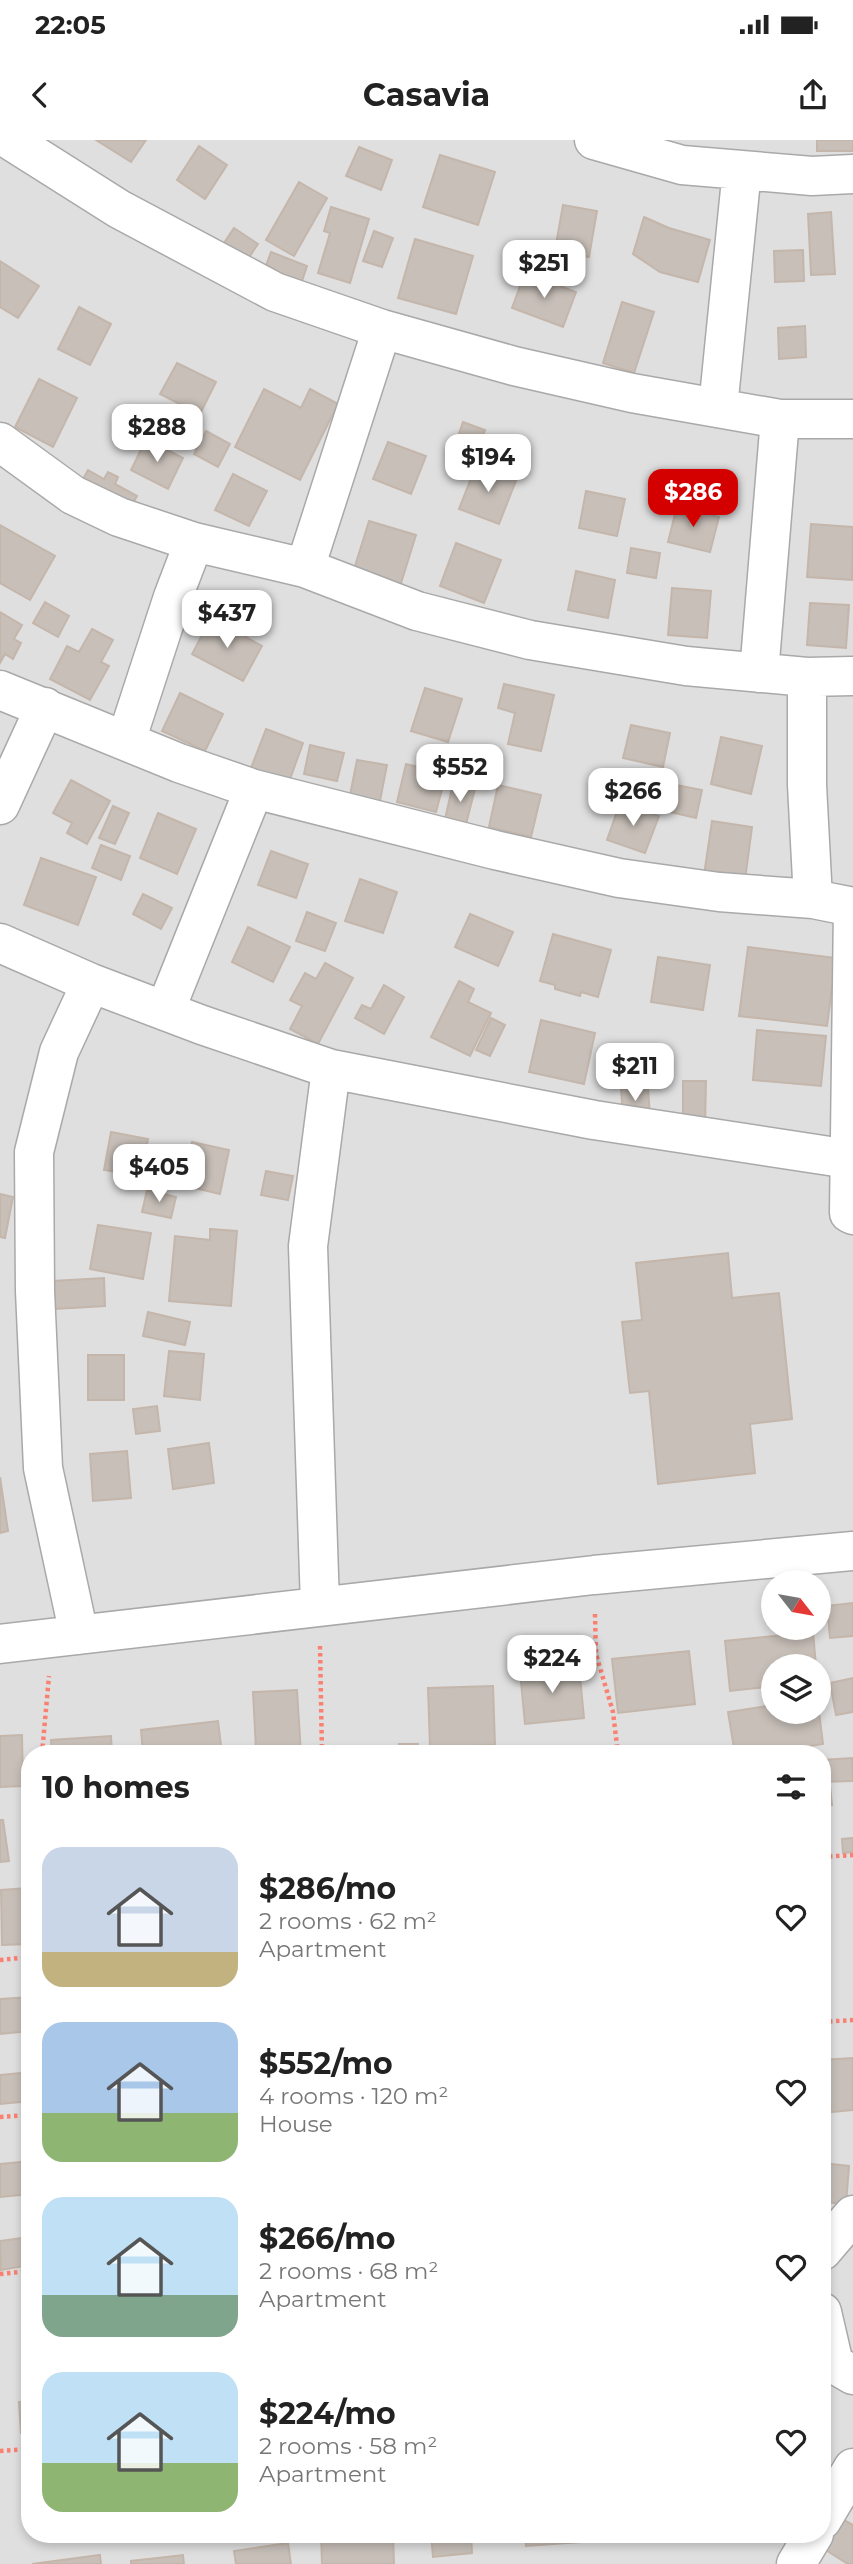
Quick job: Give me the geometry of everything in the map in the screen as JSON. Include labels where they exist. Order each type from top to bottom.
[{"type":"street","points":[[10,140],[119,209],[275,292],[382,329],[514,366],[632,393],[780,419],[853,419]]},
{"type":"street","points":[[594,140],[668,150],[681,165],[812,176],[853,174]]},
{"type":"street","points":[[718,408],[742,170]]},
{"type":"street","points":[[304,568],[382,329]]},
{"type":"street","points":[[759,673],[780,419]]},
{"type":"street","points":[[0,442],[74,495],[119,517],[194,542],[304,568],[417,611],[530,640],[686,666],[807,677],[853,676]]},
{"type":"street","points":[[126,741],[194,542]]},
{"type":"street","points":[[807,677],[807,785],[813,899]]},
{"type":"street","points":[[0,690],[179,764],[254,789],[495,850],[619,878],[719,892],[813,899],[853,907],[849,1159],[849,1213],[853,1215]]},
{"type":"street","points":[[0,805],[45,707]]},
{"type":"street","points":[[165,1011],[254,789]]},
{"type":"street","points":[[0,943],[91,983],[331,1069],[594,1120],[849,1159]]},
{"type":"street","points":[[66,1636],[43,1468],[35,1291],[34,1152],[59,1052],[91,983]]},
{"type":"street","points":[[320,1605],[308,1246],[331,1069]]},
{"type":"street","points":[[0,1644],[594,1575],[853,1551]]},
{"type":"street","points":[[831,2241],[853,2215]]},
{"type":"street","points":[[831,2351],[834,2364],[853,2375]]},
{"type":"street","points":[[831,2505],[853,2468]]},
{"type":"street","points":[[797,2564],[809,2543]]},
{"type":"path","points":[[594,1575],[596,1654],[613,1712],[617,1745]]},
{"type":"path","points":[[320,1605],[322,1745]]},
{"type":"path","points":[[44,1745],[66,1636]]},
{"type":"path","points":[[831,1856],[853,1855]]},
{"type":"path","points":[[0,1960],[21,1958]]},
{"type":"path","points":[[831,2021],[853,2020]]},
{"type":"path","points":[[0,2117],[21,2116]]},
{"type":"path","points":[[0,2274],[21,2273]]},
{"type":"path","points":[[0,2451],[21,2450]]},
{"type":"shaded area","points":[[0,140],[853,140],[853,2564],[0,2564]]},
{"type":"building","points":[[96,140],[146,140],[131,162]]},
{"type":"building","points":[[817,140],[853,140],[853,151],[817,151]]},
{"type":"building","points":[[199,146],[227,165],[205,199],[177,180]]},
{"type":"building","points":[[359,147],[392,160],[381,190],[346,176]]},
{"type":"building","points":[[440,155],[495,172],[478,225],[423,207]]},
{"type":"building","points":[[299,182],[327,198],[294,256],[266,240]]},
{"type":"building","points":[[563,205],[597,211],[589,257],[555,250]]},
{"type":"building","points":[[331,207],[369,219],[350,283],[318,273],[330,233],[324,231]]},
{"type":"building","points":[[831,212],[835,274],[811,275],[808,214]]},
{"type":"building","points":[[644,217],[669,228],[710,240],[698,282],[660,272],[633,254]]},
{"type":"building","points":[[234,228],[258,244],[244,265],[220,249]]},
{"type":"building","points":[[374,231],[393,238],[382,267],[363,261]]},
{"type":"building","points":[[415,239],[473,256],[456,314],[398,298]]},
{"type":"building","points":[[803,250],[804,281],[775,282],[774,251]]},
{"type":"building","points":[[271,252],[307,266],[300,287],[263,274]]},
{"type":"building","points":[[0,261],[39,286],[18,318],[0,307]]},
{"type":"building","points":[[525,273],[576,292],[563,327],[512,308]]},
{"type":"building","points":[[622,302],[654,312],[634,373],[603,363]]},
{"type":"building","points":[[79,307],[111,324],[90,365],[58,349]]},
{"type":"building","points":[[805,326],[806,357],[779,359],[778,328]]},
{"type":"building","points":[[177,363],[216,382],[200,414],[160,394]]},
{"type":"building","points":[[39,379],[77,398],[53,447],[15,427]]},
{"type":"building","points":[[264,389],[301,408],[310,389],[338,404],[300,480],[235,447]]},
{"type":"building","points":[[463,422],[485,430],[481,441],[488,444],[482,461],[475,458],[470,471],[449,463]]},
{"type":"building","points":[[206,431],[230,444],[218,467],[194,454]]},
{"type":"building","points":[[146,439],[183,458],[168,489],[131,470]]},
{"type":"building","points":[[388,442],[426,456],[411,494],[373,479]]},
{"type":"building","points":[[477,463],[517,478],[499,524],[459,509]]},
{"type":"building","points":[[88,470],[104,479],[108,472],[118,477],[115,484],[137,496],[128,513],[79,486]]},
{"type":"building","points":[[233,474],[267,491],[249,526],[215,510]]},
{"type":"building","points":[[586,491],[625,499],[617,536],[579,528]]},
{"type":"building","points":[[677,506],[719,517],[710,552],[668,542]]},
{"type":"building","points":[[369,521],[416,535],[397,596],[350,582]]},
{"type":"building","points":[[811,524],[853,527],[852,580],[807,577]]},
{"type":"building","points":[[0,525],[55,556],[30,600],[0,583]]},
{"type":"building","points":[[456,543],[501,560],[484,603],[440,586]]},
{"type":"building","points":[[631,548],[660,553],[656,578],[627,573]]},
{"type":"building","points":[[576,571],[615,580],[608,618],[568,610]]},
{"type":"building","points":[[672,588],[711,591],[707,638],[668,635]]},
{"type":"building","points":[[45,602],[69,616],[58,637],[33,623]]},
{"type":"building","points":[[810,603],[849,605],[846,648],[807,645]]},
{"type":"building","points":[[0,612],[22,625],[14,639],[21,643],[13,659],[5,654],[0,663]]},
{"type":"building","points":[[211,618],[262,646],[243,681],[192,654]]},
{"type":"building","points":[[92,629],[113,640],[101,662],[109,666],[90,700],[50,679],[67,646],[79,652]]},
{"type":"building","points":[[504,684],[554,695],[541,751],[508,744],[515,713],[498,708]]},
{"type":"building","points":[[425,688],[462,699],[448,742],[411,731]]},
{"type":"building","points":[[180,693],[223,714],[205,751],[162,731]]},
{"type":"building","points":[[631,725],[670,733],[663,767],[623,758]]},
{"type":"building","points":[[266,729],[303,743],[289,782],[251,768]]},
{"type":"building","points":[[721,737],[762,746],[751,794],[711,784]]},
{"type":"building","points":[[310,745],[344,753],[337,781],[304,774]]},
{"type":"building","points":[[463,747],[491,756],[483,781],[455,771]]},
{"type":"building","points":[[357,760],[387,765],[378,811],[348,805]]},
{"type":"building","points":[[406,764],[446,774],[436,812],[397,802]]},
{"type":"building","points":[[71,780],[110,801],[87,844],[67,833],[72,823],[53,813]]},
{"type":"building","points":[[453,784],[475,789],[466,824],[445,819]]},
{"type":"building","points":[[498,785],[541,795],[531,837],[489,827]]},
{"type":"building","points":[[676,785],[702,790],[696,818],[670,812]]},
{"type":"building","points":[[620,803],[659,816],[645,853],[607,840]]},
{"type":"building","points":[[113,806],[129,813],[115,844],[99,838]]},
{"type":"building","points":[[158,813],[196,829],[177,874],[140,858]]},
{"type":"building","points":[[712,821],[752,827],[745,880],[704,875]]},
{"type":"building","points":[[101,845],[130,856],[121,880],[92,868]]},
{"type":"building","points":[[271,851],[308,864],[296,898],[258,885]]},
{"type":"building","points":[[41,858],[96,877],[78,925],[24,905]]},
{"type":"building","points":[[360,879],[397,892],[383,933],[345,921]]},
{"type":"building","points":[[143,894],[172,908],[161,929],[133,914]]},
{"type":"building","points":[[307,912],[336,923],[325,951],[296,941]]},
{"type":"building","points":[[470,914],[513,932],[498,966],[455,947]]},
{"type":"building","points":[[248,927],[290,947],[273,982],[232,962]]},
{"type":"building","points":[[553,934],[611,950],[598,997],[581,992],[580,996],[555,989],[555,985],[540,981]]},
{"type":"building","points":[[748,947],[836,958],[827,1026],[739,1016]]},
{"type":"building","points":[[658,957],[710,965],[703,1010],[651,1002]]},
{"type":"building","points":[[325,963],[353,978],[318,1044],[290,1029],[302,1006],[290,1000],[305,973],[316,979]]},
{"type":"building","points":[[459,981],[474,989],[468,1002],[491,1013],[470,1056],[431,1037]]},
{"type":"building","points":[[384,985],[404,997],[384,1034],[355,1018],[362,1005],[371,1009]]},
{"type":"building","points":[[491,1018],[505,1025],[490,1056],[476,1050]]},
{"type":"building","points":[[541,1020],[595,1033],[584,1084],[529,1072]]},
{"type":"building","points":[[757,1030],[826,1036],[821,1086],[753,1080]]},
{"type":"building","points":[[683,1081],[706,1081],[705,1128],[683,1128]]},
{"type":"building","points":[[648,1087],[650,1117],[623,1119],[621,1088]]},
{"type":"building","points":[[111,1132],[148,1139],[141,1176],[104,1170]]},
{"type":"building","points":[[192,1142],[229,1150],[220,1194],[182,1185]]},
{"type":"building","points":[[266,1171],[293,1176],[288,1200],[261,1195]]},
{"type":"building","points":[[147,1190],[176,1197],[171,1218],[142,1212]]},
{"type":"building","points":[[0,1194],[13,1197],[5,1238],[0,1237]]},
{"type":"building","points":[[98,1225],[151,1233],[143,1279],[90,1269]]},
{"type":"building","points":[[210,1229],[237,1231],[231,1306],[169,1301],[175,1236],[210,1240]]},
{"type":"building","points":[[728,1253],[732,1298],[779,1293],[792,1419],[750,1424],[755,1473],[658,1484],[649,1391],[630,1393],[622,1322],[642,1320],[636,1263]]},
{"type":"building","points":[[104,1278],[105,1306],[55,1309],[53,1281]]},
{"type":"building","points":[[148,1312],[190,1322],[185,1345],[143,1336]]},
{"type":"building","points":[[169,1351],[204,1354],[200,1400],[164,1396]]},
{"type":"building","points":[[88,1355],[124,1355],[124,1400],[88,1400]]},
{"type":"building","points":[[157,1406],[160,1431],[136,1434],[133,1409]]},
{"type":"building","points":[[209,1443],[214,1483],[173,1489],[168,1449]]},
{"type":"building","points":[[127,1451],[131,1498],[93,1501],[90,1454]]},
{"type":"building","points":[[0,1477],[8,1531],[0,1533]]},
{"type":"building","points":[[853,1603],[853,1636],[831,1638],[831,1606]]},
{"type":"building","points":[[761,1637],[761,1640],[814,1640],[815,1654],[761,1654],[761,1687],[730,1691],[725,1641]]},
{"type":"building","points":[[689,1651],[695,1704],[618,1713],[612,1659]]},
{"type":"building","points":[[579,1666],[584,1718],[525,1724],[520,1672]]},
{"type":"building","points":[[853,1678],[853,1712],[836,1715],[831,1683]]},
{"type":"building","points":[[493,1686],[495,1745],[430,1745],[428,1688]]},
{"type":"building","points":[[297,1690],[300,1745],[256,1745],[253,1692]]},
{"type":"building","points":[[761,1707],[761,1724],[820,1724],[823,1744],[817,1745],[734,1745],[728,1712]]},
{"type":"building","points":[[218,1721],[221,1745],[142,1745],[141,1730]]},
{"type":"building","points":[[22,1735],[21,1786],[0,1787],[0,1736]]},
{"type":"building","points":[[111,1736],[112,1745],[51,1745],[51,1740]]},
{"type":"building","points":[[852,1758],[853,1781],[831,1782],[831,1759]]},
{"type":"building","points":[[0,1820],[3,1820],[9,1861],[0,1862]]},
{"type":"building","points":[[853,1838],[853,1852],[843,1853],[842,1839]]},
{"type":"building","points":[[21,1888],[21,1944],[2,1945],[1,1890]]},
{"type":"building","points":[[21,1998],[21,2032],[0,2034],[0,1999]]},
{"type":"building","points":[[853,2058],[853,2110],[831,2112],[831,2059]]},
{"type":"building","points":[[21,2073],[21,2102],[0,2104],[0,2075]]},
{"type":"building","points":[[21,2162],[21,2195],[0,2197],[0,2164]]},
{"type":"building","points":[[831,2164],[849,2166],[846,2204],[831,2203]]},
{"type":"building","points":[[21,2238],[21,2267],[1,2270],[0,2241]]},
{"type":"building","points":[[19,2402],[21,2402],[21,2433]]},
{"type":"building","points":[[842,2519],[853,2525],[853,2564],[848,2564],[824,2549],[828,2543],[831,2543],[831,2537]]},
{"type":"building","points":[[288,2543],[291,2564],[236,2564],[234,2551]]},
{"type":"building","points":[[321,2543],[393,2543],[394,2564],[322,2564]]},
{"type":"building","points":[[432,2543],[471,2543],[472,2553],[433,2557]]},
{"type":"building","points":[[526,2543],[567,2543],[526,2546]]},
{"type":"building","points":[[100,2555],[101,2564],[32,2564]]},
{"type":"building","points":[[183,2555],[184,2564],[131,2564],[131,2561]]}]
